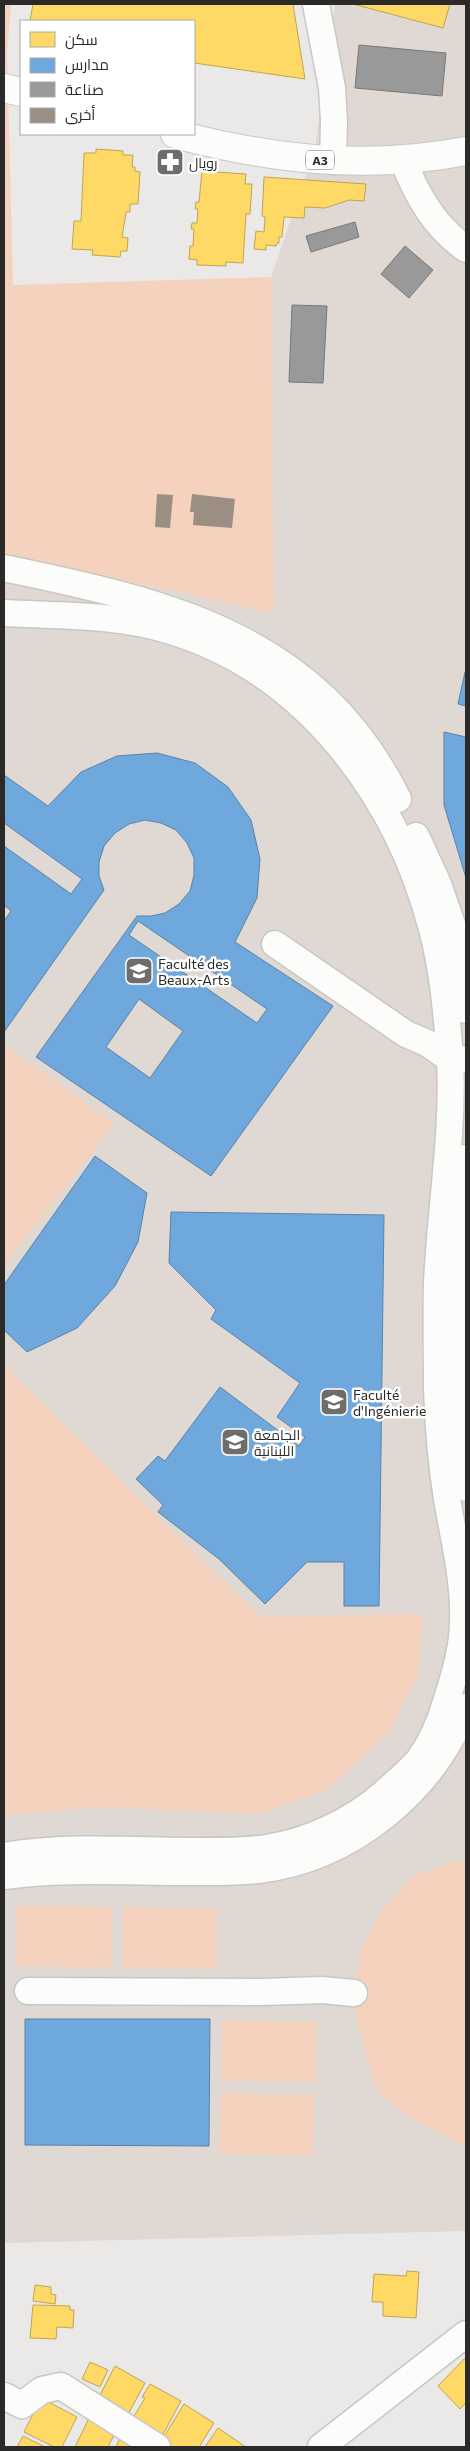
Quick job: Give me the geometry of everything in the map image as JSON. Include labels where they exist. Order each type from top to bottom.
[{"type":"highway","points":[[4,88],[20,92]]},
{"type":"highway","name":"A3","points":[[181,135],[290,158],[333,161],[403,160],[466,151]]},
{"type":"street","points":[[316,4],[332,88],[334,121],[333,161]]},
{"type":"street","points":[[403,160],[415,190],[429,214],[454,240],[466,249]]},
{"type":"street","points":[[4,568],[84,585],[192,616],[254,644],[286,666],[323,697],[344,718],[377,763],[397,796],[438,884],[454,930],[466,1010]]},
{"type":"street","points":[[4,613],[94,618],[138,623],[171,630],[250,665],[306,711],[331,735],[362,774],[382,804],[400,841],[433,930],[442,985],[458,1059],[446,1167],[437,1282],[438,1414],[447,1498],[462,1554],[464,1640],[441,1722],[418,1760],[380,1797],[352,1817],[317,1834],[264,1849],[220,1851],[54,1851],[4,1856]]},
{"type":"street","points":[[275,944],[406,1034],[458,1059]]},
{"type":"street","points":[[466,1158],[457,1263],[455,1350],[459,1442],[466,1488]]},
{"type":"street","points":[[4,1876],[48,1873],[258,1870],[324,1852],[361,1832],[390,1812],[418,1787],[459,1725],[466,1706]]},
{"type":"street","points":[[28,1991],[262,1992],[322,1990],[354,1993]]},
{"type":"street","points":[[321,2447],[466,2334]]},
{"type":"street","points":[[4,2396],[22,2405],[42,2390],[62,2386],[158,2447]]},
{"type":"shaded area","points":[[4,4],[11,4],[7,52],[13,285],[271,277],[274,613],[4,554]]},
{"type":"shaded area","name":"الجامعة اللبنانية","points":[[335,4],[466,4],[466,2231],[4,2243],[4,554],[274,613],[271,277],[315,149]]},
{"type":"shaded area","points":[[4,1045],[115,1123],[4,1266]]},
{"type":"shaded area","points":[[4,1365],[260,1617],[423,1614],[418,1674],[389,1731],[328,1789],[260,1814],[101,1807],[4,1815]]},
{"type":"shaded area","points":[[466,1860],[466,2147],[407,2116],[376,2089],[354,2011],[355,1985],[361,1949],[383,1908],[413,1876],[452,1862]]},
{"type":"shaded area","points":[[17,1906],[112,1907],[111,1968],[16,1966]]},
{"type":"shaded area","points":[[123,1907],[217,1908],[217,1969],[122,1967]]},
{"type":"shaded area","points":[[222,2021],[317,2022],[316,2082],[221,2081]]},
{"type":"shaded area","points":[[220,2093],[314,2095],[313,2155],[219,2154]]},
{"type":"building: سكن","points":[[33,4],[293,4],[305,79],[195,63],[195,20],[30,20]]},
{"type":"building: سكن","points":[[353,4],[450,4],[443,28]]},
{"type":"building: سكن","points":[[96,149],[123,151],[123,155],[133,155],[132,167],[135,167],[135,171],[140,172],[138,204],[130,204],[130,212],[126,212],[122,237],[128,238],[127,251],[121,251],[120,257],[92,255],[93,250],[72,249],[74,221],[81,221],[84,153],[96,153]]},
{"type":"building: سكن","points":[[202,171],[246,174],[245,184],[252,184],[250,214],[246,214],[243,263],[226,262],[226,266],[197,265],[197,260],[189,259],[190,246],[193,246],[194,229],[191,229],[192,223],[197,223],[198,209],[195,209],[196,202],[199,202]]},
{"type":"building: سكن","points":[[264,177],[366,184],[364,201],[349,200],[325,208],[305,207],[304,218],[284,217],[282,237],[279,237],[279,243],[276,246],[266,245],[266,250],[254,249],[256,231],[264,232],[265,217],[262,216]]},
{"type":"building: سكن","points":[[407,2271],[419,2272],[416,2318],[383,2316],[383,2302],[372,2302],[374,2274],[406,2276]]},
{"type":"building: سكن","points":[[35,2285],[51,2287],[51,2294],[56,2295],[55,2304],[33,2301]]},
{"type":"building: سكن","points":[[33,2305],[70,2306],[70,2310],[74,2310],[73,2328],[57,2327],[56,2339],[30,2338]]},
{"type":"building: سكن","points":[[466,2357],[466,2403],[460,2409],[438,2386]]},
{"type":"building: سكن","points":[[90,2362],[108,2370],[100,2387],[82,2379]]},
{"type":"building: سكن","points":[[115,2366],[145,2383],[126,2418],[97,2401]]},
{"type":"building: سكن","points":[[150,2384],[181,2401],[161,2438],[131,2421],[145,2398],[142,2397]]},
{"type":"building: سكن","points":[[41,2398],[77,2417],[62,2447],[54,2447],[24,2432]]},
{"type":"building: سكن","points":[[184,2404],[214,2423],[199,2447],[163,2447],[159,2445]]},
{"type":"building: سكن","points":[[90,2416],[117,2429],[108,2447],[75,2447]]},
{"type":"building: سكن","points":[[218,2428],[246,2447],[205,2447]]},
{"type":"building: سكن","points":[[23,2436],[45,2447],[17,2447]]},
{"type":"building: سكن","points":[[120,2438],[140,2447],[116,2447]]},
{"type":"building: مدارس","points":[[466,673],[466,706],[458,704]]},
{"type":"building: مدارس","points":[[444,732],[466,737],[466,878],[444,805]]},
{"type":"building: مدارس","name":"Faculté des Beaux-Arts","points":[[157,753],[195,763],[228,787],[251,820],[260,859],[257,898],[235,942],[333,1006],[211,1176],[36,1057],[137,916],[165,913],[179,904],[190,891],[194,875],[194,858],[187,843],[176,830],[161,823],[145,820],[129,824],[115,833],[104,846],[99,862],[99,876],[104,890],[4,1032],[4,921],[11,911],[4,905],[4,846],[71,894],[82,879],[4,823],[4,775],[48,806],[81,772],[117,756]],"holes":[[[138,921],[267,1009],[257,1023],[129,935]],[[139,999],[183,1031],[150,1078],[106,1047]]]},
{"type":"building: مدارس","points":[[95,1156],[147,1193],[138,1242],[115,1286],[77,1328],[27,1352],[4,1330],[4,1285]]},
{"type":"building: مدارس","name":"Faculté d'Ingénierie","points":[[171,1212],[384,1215],[379,1606],[344,1606],[344,1562],[307,1562],[265,1604],[219,1559],[158,1512],[163,1505],[136,1479],[158,1456],[165,1461],[220,1387],[299,1446],[305,1437],[277,1417],[300,1383],[211,1319],[216,1310],[169,1263]]},
{"type":"building: مدارس","points":[[25,2019],[210,2019],[209,2146],[25,2145]]},
{"type":"building: صناعة","points":[[359,45],[446,53],[442,96],[355,88]]},
{"type":"building: صناعة","points":[[355,222],[359,237],[311,252],[306,236]]},
{"type":"building: صناعة","points":[[405,246],[433,270],[409,298],[381,274]]},
{"type":"building: صناعة","points":[[292,305],[327,306],[323,383],[289,382]]},
{"type":"building: أخرى","points":[[157,494],[173,495],[170,528],[155,527]]},
{"type":"building: أخرى","points":[[192,494],[235,499],[232,528],[193,525],[194,512],[190,512]]},
{"type":"place","name":"رويال","points":[[170,162]]},
{"type":"place","name":"Faculté des Beaux-Arts","points":[[139,971]]},
{"type":"place","name":"Faculté d'Ingénierie","points":[[334,1402]]},
{"type":"place","name":"الجامعة اللبنانية","points":[[235,1442]]}]
